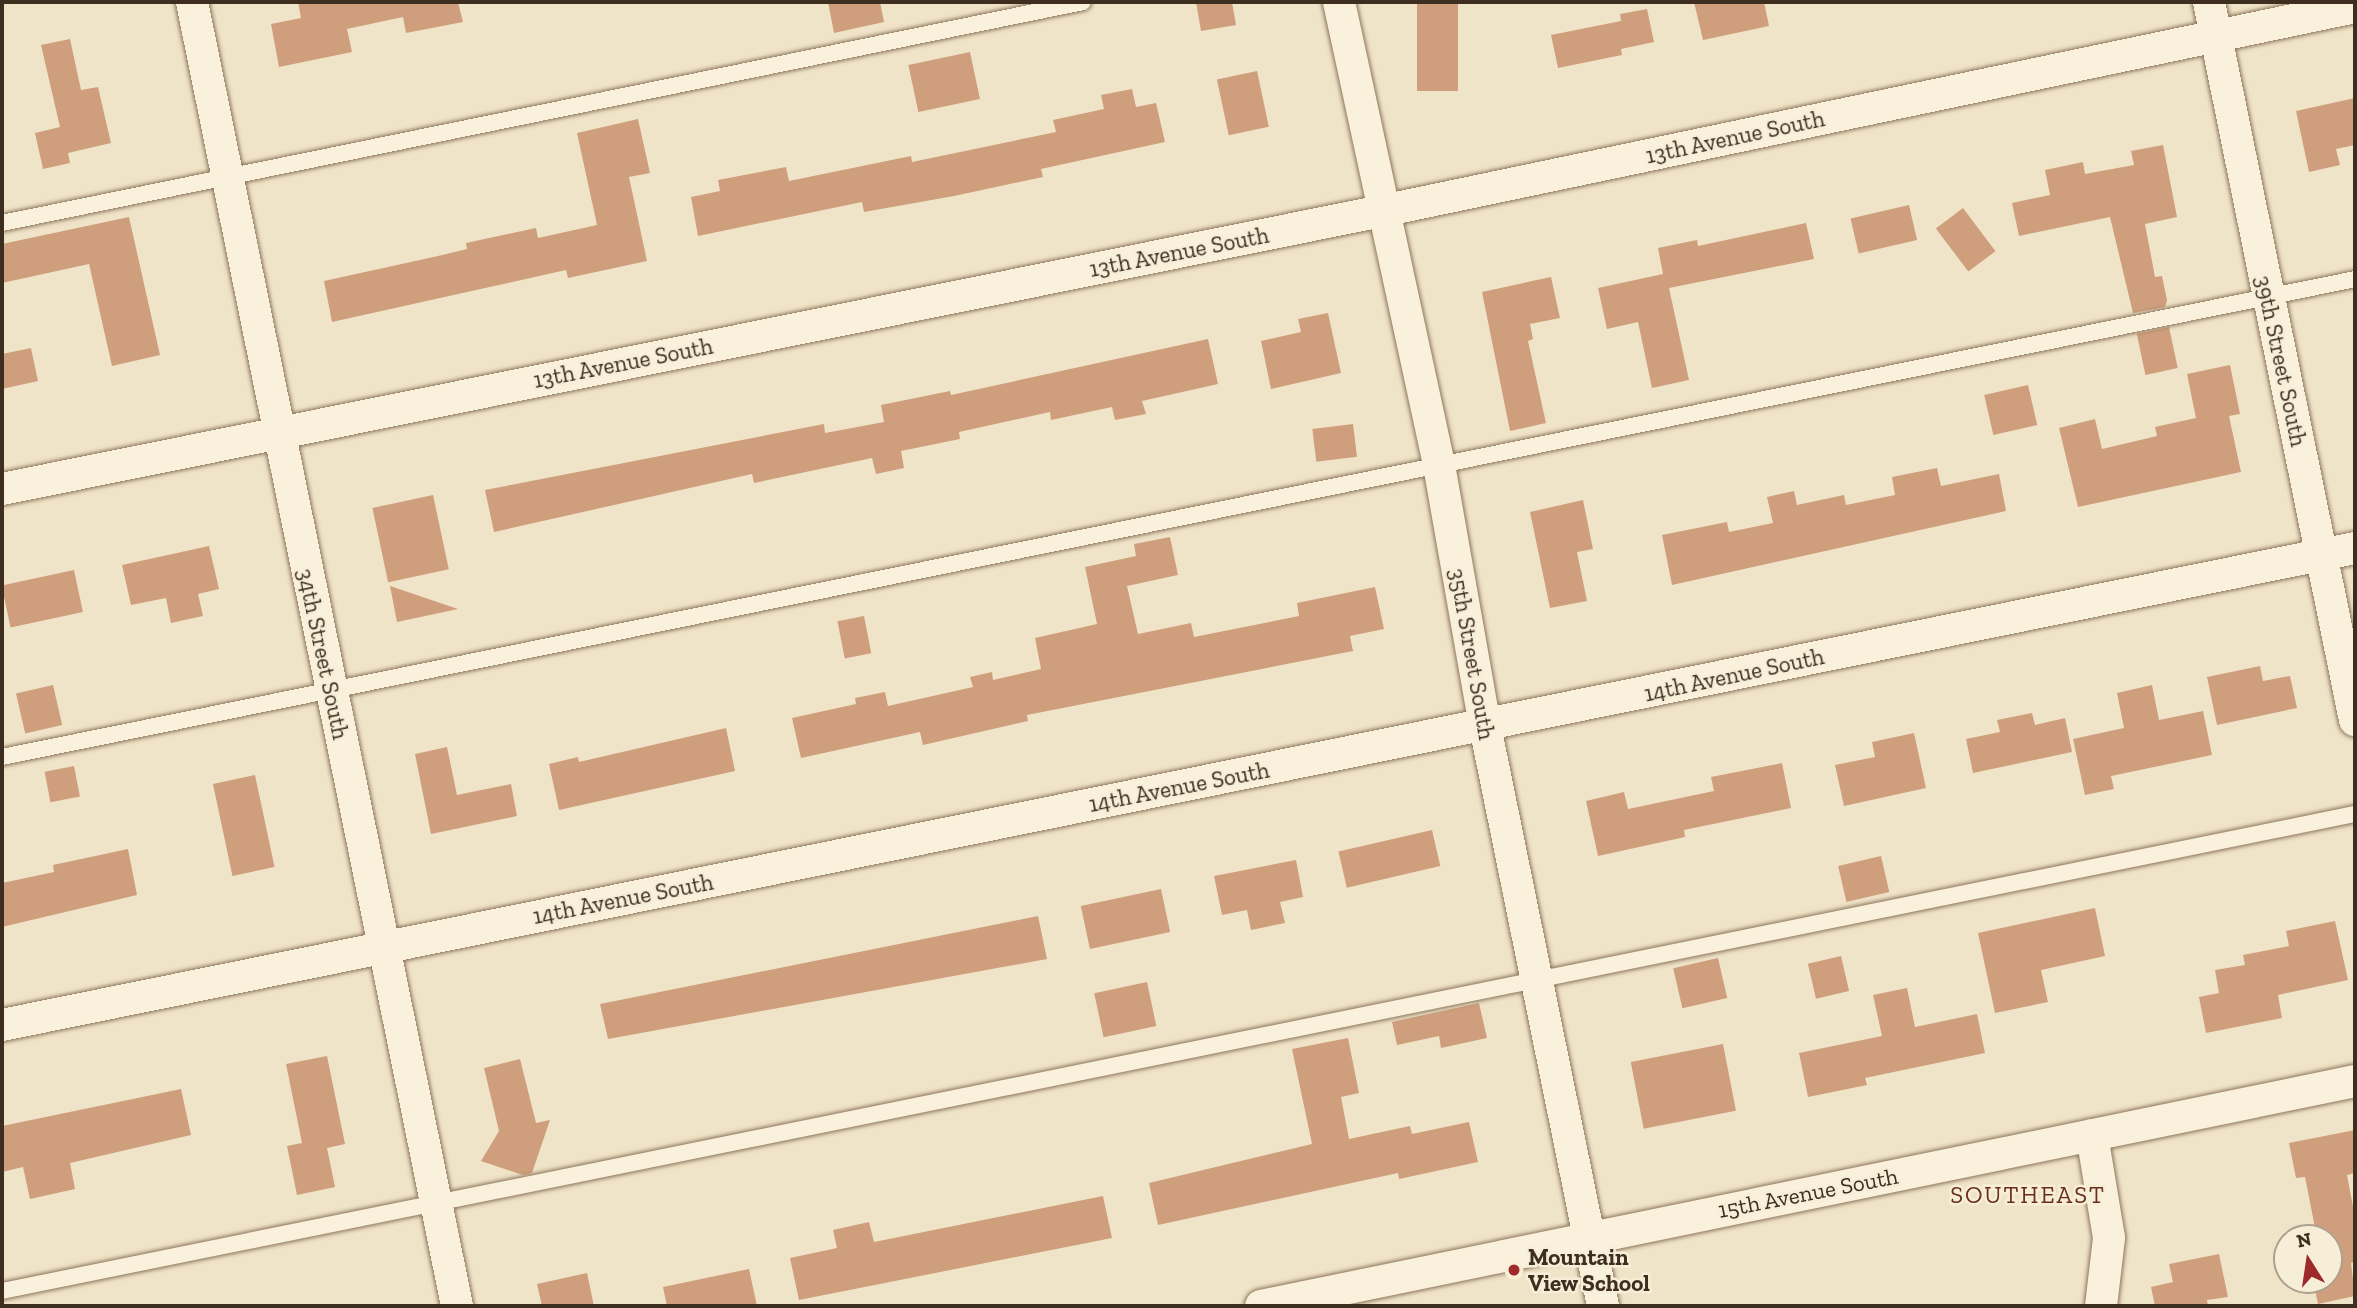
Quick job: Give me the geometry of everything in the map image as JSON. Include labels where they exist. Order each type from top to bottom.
[{"type":"street","name":"34th Street South","points":[[192,2],[277,432],[457,1306]]},
{"type":"street","name":"35th Street South","points":[[1339,2],[1439,465],[1485,726],[1603,1306]]},
{"type":"street","name":"39th Street South","points":[[2209,2],[2355,720]]},
{"type":"street","name":"13th Avenue South","points":[[2,489],[1382,211],[2355,7]]},
{"type":"street","name":"14th Avenue South","points":[[2,1025],[2355,548]]},
{"type":"street","name":"15th Avenue South","points":[[1261,1306],[2355,1081]]},
{"type":"street","points":[[2092,1135],[2109,1238],[2101,1306]]},
{"type":"lane","points":[[2,223],[1083,2]]},
{"type":"lane","points":[[2,757],[2355,279]]},
{"type":"lane","points":[[2,1292],[2355,814]]},
{"type":"building","points":[[298,2],[458,2],[463,22],[406,33],[403,17],[347,29],[352,52],[279,67],[271,24],[301,18]]},
{"type":"building","points":[[828,2],[880,2],[884,22],[834,33]]},
{"type":"building","points":[[1196,2],[1232,2],[1236,25],[1201,31]]},
{"type":"building","points":[[1417,2],[1458,2],[1458,91],[1417,91]]},
{"type":"building","points":[[1694,2],[1764,2],[1769,26],[1703,40]]},
{"type":"building","points":[[1647,9],[1654,42],[1621,49],[1622,55],[1558,68],[1551,35],[1621,21],[1620,14]]},
{"type":"building","points":[[70,39],[81,90],[98,87],[111,143],[68,153],[70,163],[43,169],[35,133],[60,127],[41,45]]},
{"type":"building","points":[[970,52],[980,99],[918,112],[908,65]]},
{"type":"building","points":[[1257,71],[1269,127],[1229,135],[1217,80]]},
{"type":"building","points":[[1132,89],[1136,107],[1156,103],[1165,142],[1041,169],[1043,177],[954,196],[864,212],[862,202],[698,236],[691,197],[720,191],[718,180],[786,167],[789,181],[911,156],[912,162],[1056,132],[1053,120],[1104,109],[1101,95]]},
{"type":"building","points":[[2355,98],[2355,145],[2336,149],[2340,165],[2309,172],[2296,111]]},
{"type":"building","points":[[638,119],[650,173],[629,177],[647,261],[568,278],[566,270],[332,322],[324,281],[467,249],[466,243],[536,228],[538,238],[597,225],[577,133]]},
{"type":"building","points":[[2163,145],[2177,217],[2145,224],[2155,277],[2162,276],[2167,300],[2165,307],[2133,313],[2110,217],[2019,236],[2012,203],[2050,195],[2045,170],[2083,162],[2085,174],[2134,165],[2131,151]]},
{"type":"building","points":[[1909,205],[1917,240],[1859,254],[1851,218]]},
{"type":"building","points":[[1963,208],[1995,251],[1968,272],[1936,228]]},
{"type":"building","points":[[129,217],[160,355],[112,366],[89,264],[2,283],[2,244]]},
{"type":"building","points":[[1806,223],[1814,259],[1669,288],[1689,380],[1652,388],[1638,322],[1607,329],[1598,288],[1663,274],[1658,248],[1697,240],[1698,246]]},
{"type":"building","points":[[1551,277],[1560,318],[1530,324],[1533,339],[1528,341],[1546,423],[1510,431],[1482,292]]},
{"type":"building","points":[[1328,313],[1341,373],[1271,389],[1261,341],[1301,332],[1298,319]]},
{"type":"building","points":[[2169,327],[2178,368],[2145,375],[2137,334]]},
{"type":"building","points":[[1208,339],[1218,384],[1142,401],[1146,414],[1115,420],[1112,407],[1051,420],[1050,412],[959,432],[960,439],[901,451],[904,468],[876,474],[872,458],[754,483],[752,474],[494,532],[485,490],[824,424],[825,433],[884,422],[881,405],[950,391],[951,395]]},
{"type":"building","points":[[31,348],[38,381],[2,389],[2,354]]},
{"type":"building","points":[[2230,365],[2240,414],[2229,416],[2241,472],[2078,507],[2059,428],[2095,419],[2102,449],[2157,436],[2155,427],[2196,418],[2187,374]]},
{"type":"building","points":[[2028,385],[2037,425],[1993,435],[1984,395]]},
{"type":"building","points":[[1353,424],[1357,457],[1316,462],[1312,429]]},
{"type":"building","points":[[1937,468],[1941,486],[1999,474],[2006,511],[1672,585],[1662,535],[1727,522],[1729,532],[1773,523],[1767,497],[1794,491],[1797,505],[1844,495],[1846,505],[1895,495],[1892,477]]},
{"type":"building","points":[[433,495],[449,569],[388,582],[372,508]]},
{"type":"building","points":[[1583,500],[1593,549],[1577,552],[1587,601],[1550,608],[1530,512]]},
{"type":"building","points":[[1170,537],[1178,575],[1127,586],[1138,634],[1191,623],[1194,637],[1299,616],[1297,603],[1375,587],[1384,629],[1350,636],[1353,651],[1027,715],[1028,721],[923,745],[920,732],[801,758],[792,718],[856,704],[855,698],[885,692],[888,706],[973,687],[970,677],[992,672],[993,680],[1041,669],[1035,638],[1097,624],[1085,567],[1136,556],[1134,544]]},
{"type":"building","points":[[209,546],[219,589],[198,594],[203,616],[171,623],[166,598],[131,605],[122,565]]},
{"type":"building","points":[[74,570],[83,612],[11,627],[2,585]]},
{"type":"building","points":[[390,586],[458,609],[397,622]]},
{"type":"building","points":[[864,616],[871,653],[845,658],[837,621]]},
{"type":"building","points":[[2260,666],[2263,681],[2290,676],[2297,708],[2217,725],[2207,677]]},
{"type":"building","points":[[53,685],[62,725],[25,733],[16,694]]},
{"type":"building","points":[[2152,685],[2159,720],[2203,711],[2212,755],[2111,776],[2114,789],[2085,795],[2073,739],[2124,728],[2117,693]]},
{"type":"building","points":[[2032,713],[2035,725],[2065,718],[2072,752],[1973,773],[1966,739],[2000,732],[1997,720]]},
{"type":"building","points":[[726,728],[735,771],[559,810],[549,764],[578,757],[579,762]]},
{"type":"building","points":[[1914,733],[1926,788],[1844,806],[1835,765],[1875,757],[1872,742]]},
{"type":"building","points":[[447,747],[457,795],[511,784],[517,816],[431,834],[415,754]]},
{"type":"building","points":[[1782,763],[1791,808],[1684,830],[1685,837],[1598,856],[1586,801],[1624,792],[1628,809],[1714,791],[1711,777]]},
{"type":"building","points":[[74,766],[80,796],[50,802],[45,772]]},
{"type":"building","points":[[255,775],[275,867],[232,876],[213,784]]},
{"type":"building","points":[[1432,830],[1440,866],[1347,888],[1338,852]]},
{"type":"building","points":[[128,849],[137,895],[2,927],[2,883],[54,872],[53,865]]},
{"type":"building","points":[[1881,856],[1889,892],[1846,902],[1838,866]]},
{"type":"building","points":[[1296,860],[1303,897],[1280,902],[1285,923],[1251,930],[1247,910],[1222,915],[1214,876]]},
{"type":"building","points":[[1161,889],[1170,932],[1090,949],[1081,906]]},
{"type":"building","points":[[2095,908],[2105,956],[2041,970],[2048,1002],[1995,1013],[1978,933]]},
{"type":"building","points":[[1038,916],[1047,959],[608,1039],[600,1004]]},
{"type":"building","points":[[2335,921],[2348,980],[2278,995],[2282,1018],[2206,1033],[2199,997],[2219,993],[2215,970],[2245,965],[2243,955],[2289,946],[2286,931]]},
{"type":"building","points":[[1841,956],[1849,991],[1816,999],[1808,964]]},
{"type":"building","points":[[1718,958],[1727,998],[1682,1008],[1673,968]]},
{"type":"building","points":[[1147,982],[1156,1026],[1104,1037],[1094,993]]},
{"type":"building","points":[[1907,988],[1915,1027],[1977,1014],[1985,1053],[1865,1078],[1867,1085],[1808,1097],[1799,1053],[1882,1036],[1873,995]]},
{"type":"building","points":[[1479,1003],[1487,1038],[1441,1048],[1439,1036],[1397,1045],[1392,1022]]},
{"type":"building","points":[[1348,1038],[1359,1093],[1341,1097],[1349,1139],[1410,1126],[1412,1134],[1469,1122],[1478,1162],[1399,1179],[1398,1173],[1158,1225],[1149,1183],[1312,1144],[1292,1049]]},
{"type":"building","points":[[1723,1044],[1736,1111],[1644,1129],[1631,1062]]},
{"type":"building","points":[[327,1056],[345,1144],[327,1148],[335,1187],[297,1195],[287,1146],[302,1143],[286,1064]]},
{"type":"building","points":[[520,1059],[536,1123],[550,1120],[532,1173],[523,1175],[481,1161],[499,1131],[484,1068]]},
{"type":"building","points":[[181,1089],[191,1135],[70,1163],[75,1189],[30,1199],[23,1167],[2,1172],[2,1126]]},
{"type":"building","points":[[2355,1130],[2355,1173],[2347,1175],[2355,1217],[2355,1262],[2351,1263],[2355,1296],[2318,1304],[2316,1294],[2343,1294],[2343,1224],[2314,1224],[2305,1177],[2296,1178],[2289,1143]]},
{"type":"building","points":[[1103,1196],[1112,1238],[799,1300],[790,1258],[837,1248],[833,1230],[869,1222],[874,1242]]},
{"type":"building","points":[[2219,1254],[2228,1297],[2207,1300],[2208,1306],[2155,1306],[2151,1287],[2173,1282],[2169,1264]]},
{"type":"building","points":[[749,1269],[757,1306],[667,1306],[663,1287]]},
{"type":"building","points":[[587,1273],[594,1306],[542,1306],[537,1284]]},
{"type":"place","name":"Mountain View School","points":[[1514,1270]]},
{"type":"district","name":"SOUTHEAST","points":[[2028,1195]]}]
